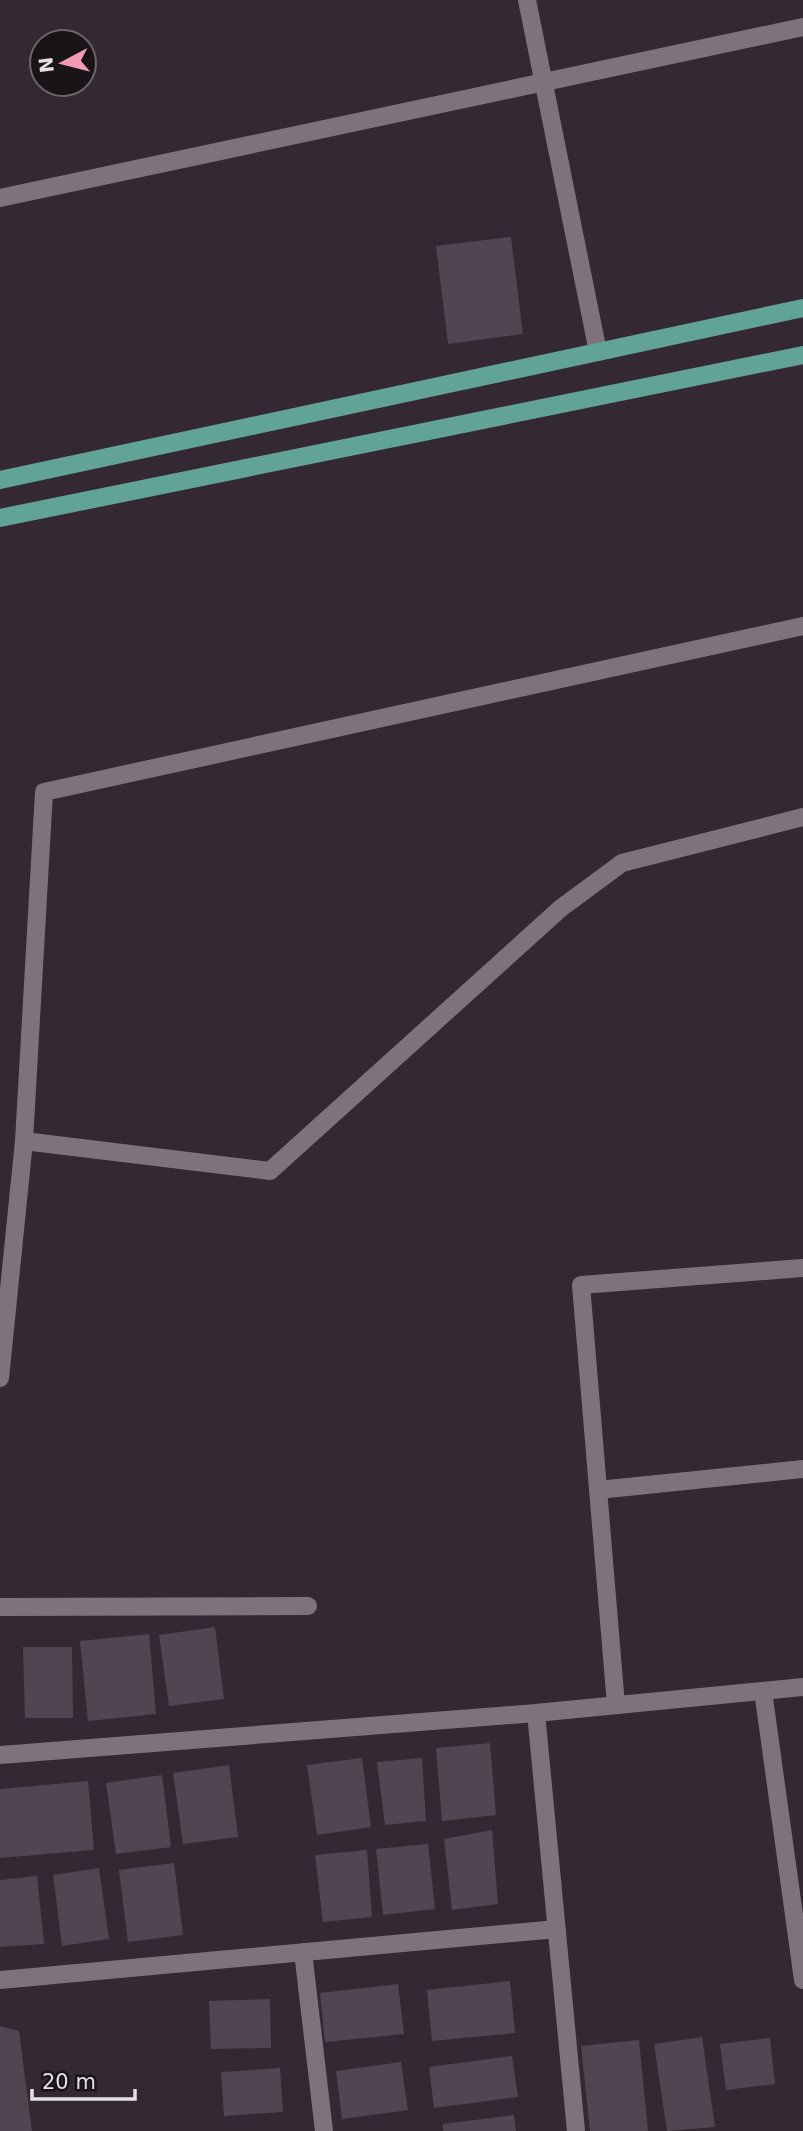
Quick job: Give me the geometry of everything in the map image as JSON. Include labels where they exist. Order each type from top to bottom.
[{"type":"main road","points":[[0,480],[803,308]]},
{"type":"main road","points":[[0,518],[803,355]]},
{"type":"street","points":[[527,0],[598,352]]},
{"type":"street","points":[[0,197],[803,27]]},
{"type":"street","points":[[0,1378],[24,1141],[44,792],[803,626]]},
{"type":"street","points":[[24,1141],[270,1171],[561,908],[622,863],[803,817]]},
{"type":"street","points":[[615,1705],[581,1285],[803,1268]]},
{"type":"street","points":[[598,1490],[803,1469]]},
{"type":"street","points":[[0,1607],[308,1606]]},
{"type":"street","points":[[0,1755],[536,1713],[803,1687]]},
{"type":"street","points":[[763,1691],[803,1980]]},
{"type":"street","points":[[536,1713],[576,2131]]},
{"type":"street","points":[[0,1980],[557,1929]]},
{"type":"street","points":[[303,1952],[324,2131]]},
{"type":"building","points":[[511,237],[523,334],[448,344],[436,246]]},
{"type":"building","points":[[215,1627],[224,1699],[169,1706],[159,1635]]},
{"type":"building","points":[[149,1634],[156,1714],[88,1721],[80,1641]]},
{"type":"building","points":[[23,1647],[72,1647],[73,1718],[25,1718]]},
{"type":"building","points":[[490,1743],[496,1815],[442,1821],[436,1748]]},
{"type":"building","points":[[362,1758],[371,1827],[317,1835],[307,1765]]},
{"type":"building","points":[[422,1758],[426,1821],[385,1825],[377,1762]]},
{"type":"building","points":[[229,1765],[238,1837],[183,1844],[173,1773]]},
{"type":"building","points":[[162,1775],[171,1847],[116,1854],[106,1783]]},
{"type":"building","points":[[88,1781],[94,1850],[0,1858],[0,1789]]},
{"type":"building","points":[[492,1830],[498,1904],[452,1910],[444,1839]]},
{"type":"building","points":[[428,1844],[435,1909],[383,1915],[376,1849]]},
{"type":"building","points":[[367,1850],[372,1917],[323,1922],[315,1855]]},
{"type":"building","points":[[174,1863],[183,1935],[128,1942],[119,1870]]},
{"type":"building","points":[[99,1868],[109,1939],[62,1946],[53,1875]]},
{"type":"building","points":[[37,1876],[44,1944],[0,1947],[0,1880]]},
{"type":"building","points":[[510,1981],[515,2033],[432,2041],[427,1990]]},
{"type":"building","points":[[398,1984],[404,2034],[325,2042],[320,1993]]},
{"type":"building","points":[[270,1999],[271,2048],[211,2049],[209,2001]]},
{"type":"building","points":[[0,2026],[19,2031],[32,2131],[0,2131]]},
{"type":"building","points":[[702,2037],[715,2127],[667,2131],[654,2044]]},
{"type":"building","points":[[770,2038],[775,2084],[726,2090],[720,2044]]},
{"type":"building","points":[[639,2040],[648,2131],[590,2131],[581,2046]]},
{"type":"building","points":[[512,2056],[518,2097],[434,2108],[429,2067]]},
{"type":"building","points":[[401,2062],[408,2110],[342,2119],[336,2071]]},
{"type":"building","points":[[280,2068],[283,2112],[224,2116],[221,2072]]},
{"type":"building","points":[[514,2115],[516,2131],[443,2131],[443,2124]]}]
